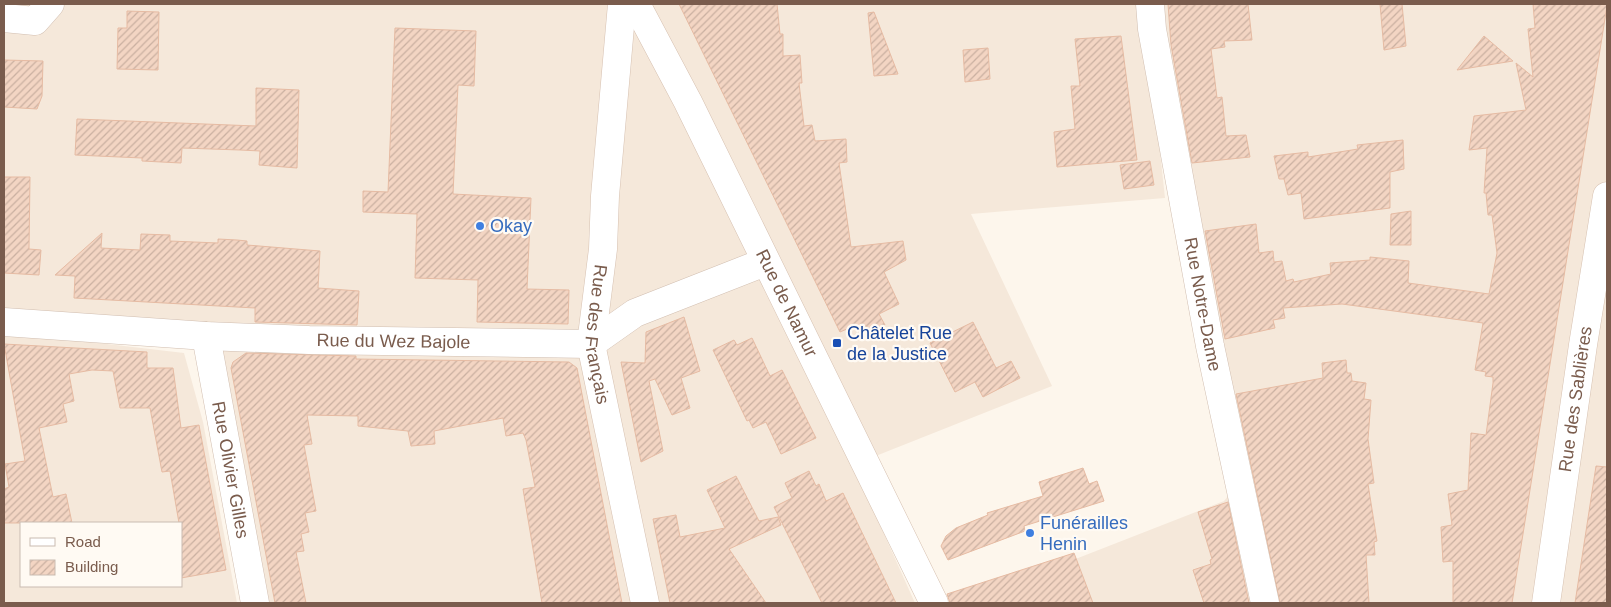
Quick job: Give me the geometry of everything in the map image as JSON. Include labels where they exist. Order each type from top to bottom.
[{"type":"street","points":[[4,18],[35,21],[50,4]]},
{"type":"street","name":"Rue des Français","points":[[622,4],[605,196],[603,249],[591,344],[645,603]]},
{"type":"street","name":"Rue de Namur","points":[[636,4],[688,102],[934,603]]},
{"type":"street","name":"Rue Notre-Dame","points":[[1150,4],[1152,29],[1210,346],[1265,603]]},
{"type":"street","name":"Rue des Sablières","points":[[1546,603],[1583,345],[1607,196]]},
{"type":"street","points":[[591,344],[635,313],[765,262]]},
{"type":"street","name":"Rue du Wez Bajole","points":[[4,322],[206,336],[319,340],[591,344]]},
{"type":"street","name":"Rue Olivier Gilles","points":[[206,336],[255,603]]},
{"type":"shaded area","points":[[4,4],[1144,4],[1165,198],[971,214],[1052,386],[853,465],[915,603],[255,603],[205,347],[4,310]]},
{"type":"shaded area","points":[[1158,4],[1607,4],[1607,603],[963,603],[1224,501],[1242,479]]},
{"type":"shaded area","points":[[4,332],[184,353],[203,422],[237,603],[4,603]]},
{"type":"building","points":[[679,4],[777,4],[780,34],[783,34],[783,56],[800,55],[802,83],[799,83],[804,126],[812,125],[815,141],[846,139],[847,162],[839,163],[851,247],[903,241],[906,260],[884,272],[899,304],[879,314],[885,325],[862,337],[856,325],[840,332]]},
{"type":"building","points":[[1168,4],[1248,4],[1252,40],[1224,41],[1225,47],[1211,49],[1217,98],[1222,97],[1226,136],[1246,135],[1250,157],[1192,163],[1171,45]]},
{"type":"building","points":[[1380,4],[1402,4],[1406,46],[1384,50]]},
{"type":"building","points":[[1533,4],[1607,4],[1607,6],[1512,603],[1453,603],[1453,561],[1443,562],[1441,527],[1452,525],[1448,494],[1468,490],[1471,433],[1486,435],[1493,377],[1485,376],[1486,372],[1475,370],[1483,323],[1342,304],[1283,308],[1285,318],[1273,320],[1275,328],[1225,339],[1205,231],[1256,224],[1259,253],[1273,251],[1274,262],[1282,261],[1286,281],[1293,279],[1294,282],[1331,274],[1330,263],[1370,260],[1370,257],[1409,261],[1408,283],[1489,294],[1497,253],[1492,215],[1488,215],[1486,193],[1484,193],[1487,148],[1469,150],[1474,116],[1526,110],[1516,63],[1533,77],[1528,29],[1535,28]]},
{"type":"building","points":[[127,11],[159,12],[158,70],[117,69],[118,28],[127,28]]},
{"type":"building","points":[[874,12],[898,74],[874,76],[868,13]]},
{"type":"building","points":[[395,28],[476,31],[474,86],[458,85],[453,194],[531,198],[527,289],[569,290],[568,324],[477,322],[478,280],[415,278],[417,214],[363,212],[363,191],[388,192]]},
{"type":"building","points":[[1121,36],[1137,160],[1057,167],[1054,132],[1075,129],[1071,86],[1080,86],[1075,39]]},
{"type":"building","points":[[1484,36],[1513,61],[1457,70]]},
{"type":"building","points":[[988,48],[990,79],[965,82],[963,50]]},
{"type":"building","points":[[4,60],[43,61],[42,96],[37,109],[4,107]]},
{"type":"building","points":[[256,88],[299,90],[297,168],[259,165],[260,151],[182,148],[181,163],[142,161],[142,158],[75,155],[77,119],[256,126]]},
{"type":"building","points":[[1403,140],[1404,169],[1390,172],[1390,208],[1304,219],[1301,193],[1288,195],[1284,179],[1279,179],[1274,156],[1308,152],[1308,157],[1358,149],[1357,145]]},
{"type":"building","points":[[1150,161],[1154,185],[1124,189],[1120,165]]},
{"type":"building","points":[[4,177],[30,177],[29,249],[41,250],[39,275],[4,273]]},
{"type":"building","points":[[1411,211],[1411,245],[1390,245],[1391,214]]},
{"type":"building","points":[[102,233],[101,248],[140,250],[141,234],[170,235],[170,241],[218,243],[218,239],[237,240],[247,241],[247,245],[320,251],[318,288],[359,291],[357,325],[255,322],[255,308],[74,298],[75,276],[55,275]]},
{"type":"building","points":[[684,317],[700,371],[681,378],[690,408],[672,415],[655,379],[649,381],[663,451],[641,462],[621,362],[645,363],[646,332]]},
{"type":"building","points":[[973,322],[996,368],[1011,361],[1020,378],[983,397],[975,382],[955,392],[930,343]]},
{"type":"building","points":[[752,338],[770,376],[782,370],[816,438],[781,454],[766,422],[753,428],[749,420],[747,421],[713,350],[734,340],[737,345]]},
{"type":"building","points":[[4,344],[147,352],[147,368],[173,368],[181,428],[199,425],[226,570],[182,578],[182,522],[179,522],[170,471],[162,472],[150,408],[120,408],[113,371],[92,370],[69,374],[74,401],[63,404],[67,422],[39,428],[53,497],[66,494],[72,522],[4,523],[4,489],[9,487],[5,464],[25,461]]},
{"type":"building","points":[[246,353],[356,356],[356,359],[569,362],[577,368],[622,603],[542,603],[523,489],[535,487],[526,440],[523,433],[506,436],[503,418],[434,431],[435,444],[411,446],[408,431],[358,426],[358,416],[307,415],[312,444],[304,445],[316,511],[305,513],[309,532],[301,534],[304,551],[296,552],[306,603],[275,603],[231,368],[233,362]]},
{"type":"building","points":[[1346,360],[1347,373],[1351,373],[1352,381],[1366,383],[1364,399],[1371,400],[1368,439],[1374,483],[1368,484],[1377,541],[1374,542],[1375,555],[1366,555],[1369,603],[1280,603],[1236,394],[1323,378],[1322,363]]},
{"type":"building","points":[[1596,466],[1607,467],[1607,603],[1575,603]]},
{"type":"building","points":[[1083,468],[1089,484],[1097,481],[1104,501],[1024,526],[1025,531],[948,560],[941,546],[946,536],[956,528],[988,515],[987,513],[1043,496],[1039,482]]},
{"type":"building","points":[[809,471],[816,486],[819,484],[826,501],[843,493],[896,603],[822,603],[774,507],[792,498],[785,483]]},
{"type":"building","points":[[736,476],[759,521],[778,517],[781,525],[729,549],[766,603],[670,603],[653,519],[676,515],[680,537],[725,528],[707,490]]},
{"type":"building","points":[[1228,502],[1249,603],[1204,603],[1193,570],[1211,564],[1210,560],[1212,559],[1198,512]]},
{"type":"building","points":[[1074,553],[1093,603],[950,603],[947,594]]},
{"type":"place","name":"Okay","points":[[480,226]]},
{"type":"place","name":"Châtelet Rue de la Justice","points":[[837,343]]},
{"type":"place","name":"Funérailles Henin","points":[[1030,533]]}]
